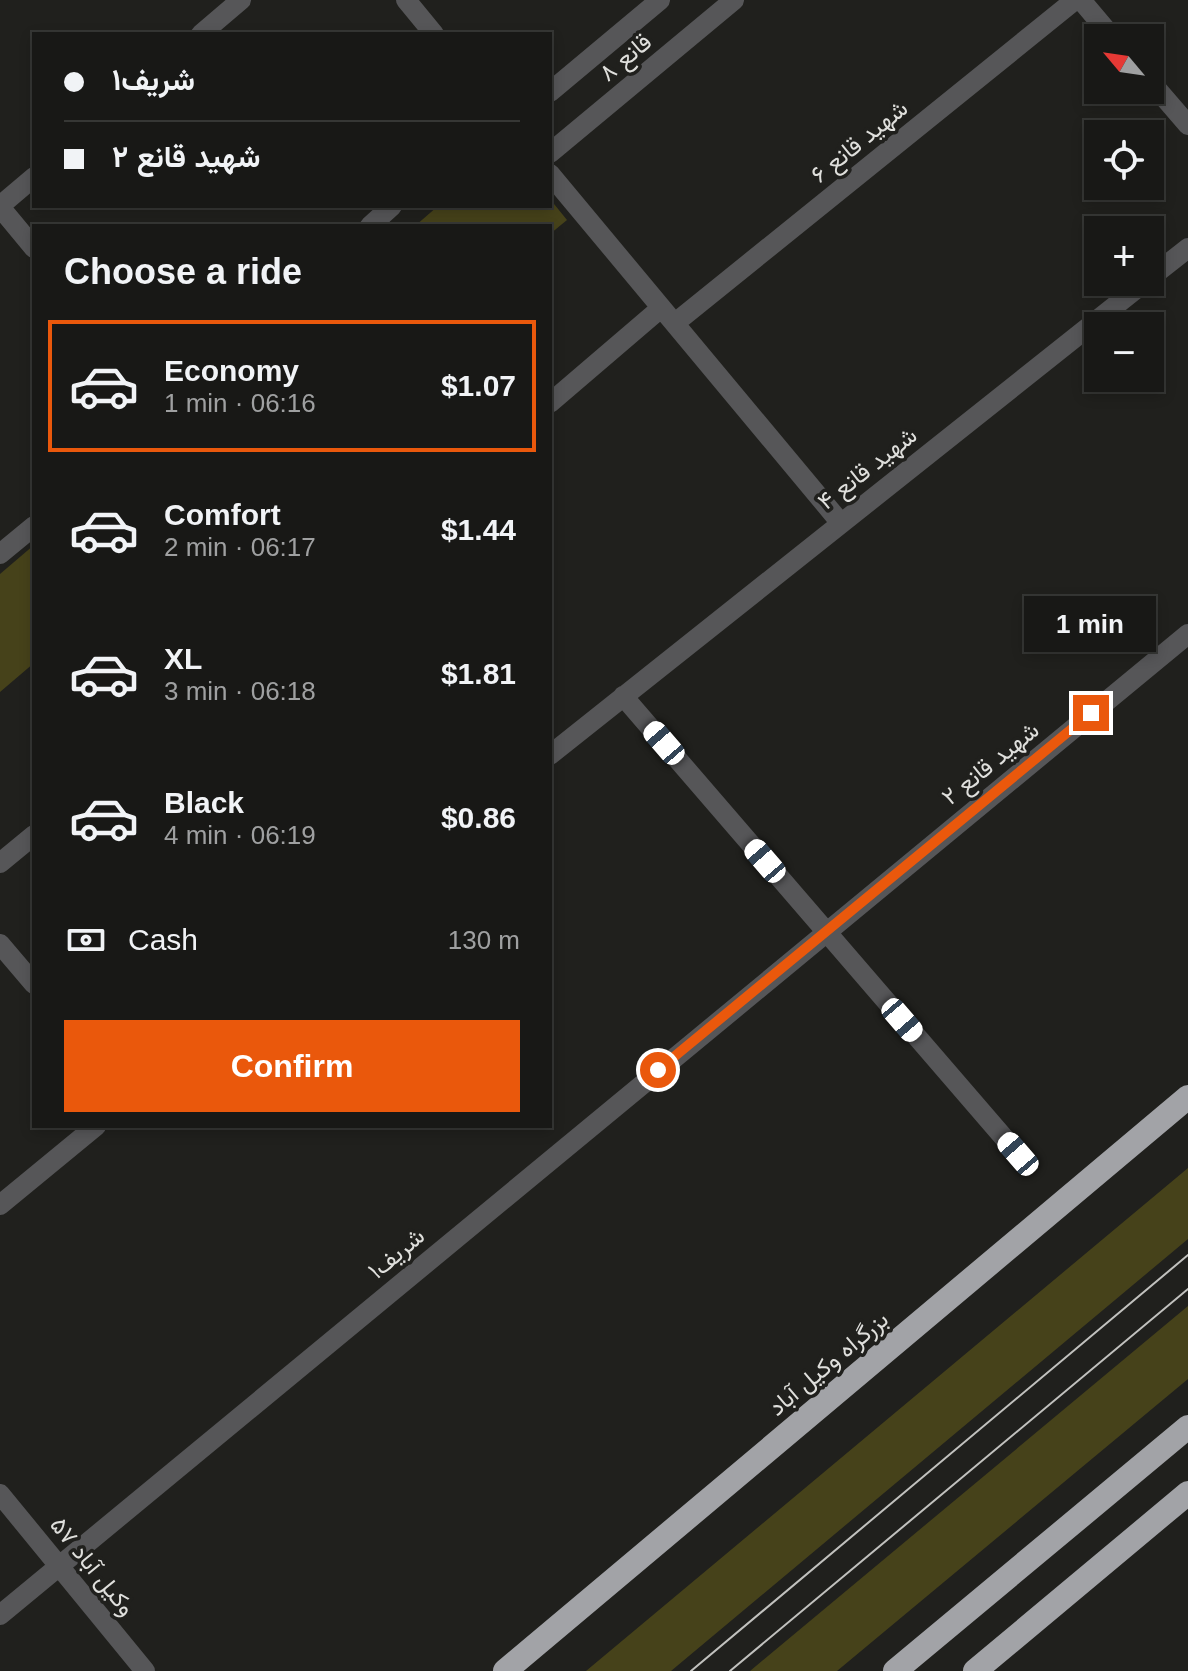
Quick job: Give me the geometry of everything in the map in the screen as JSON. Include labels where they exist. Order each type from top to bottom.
[{"type":"highway","name":"بزرگراه وکیل آباد","points":[[505,1671],[1188,1097]]},
{"type":"highway","points":[[895,1671],[1188,1427]]},
{"type":"highway","points":[[975,1671],[1188,1493]]},
{"type":"street","points":[[203,32],[241,0]]},
{"type":"street","points":[[406,0],[432,32]]},
{"type":"street","name":"قانع ۸","points":[[552,90],[660,0]]},
{"type":"street","name":"قانع ۸","points":[[552,151],[734,0]]},
{"type":"street","points":[[1078,0],[1100,24]]},
{"type":"street","name":"شهید قانع ۶","points":[[552,402],[1078,0]]},
{"type":"street","points":[[1164,97],[1188,125]]},
{"type":"street","points":[[552,176],[840,522]]},
{"type":"street","points":[[32,179],[0,207],[32,246]]},
{"type":"street","points":[[372,224],[390,208]]},
{"type":"street","points":[[1164,267],[1188,248]]},
{"type":"street","name":"شهید قانع ۴","points":[[552,753],[1127,296]]},
{"type":"street","points":[[0,554],[32,528]]},
{"type":"street","name":"شهید قانع ۲","points":[[825,932],[1188,634]]},
{"type":"street","points":[[623,696],[1018,1154]]},
{"type":"street","points":[[0,863],[32,837]]},
{"type":"street","name":"شریف١","points":[[0,1615],[825,932]]},
{"type":"street","points":[[0,944],[32,982]]},
{"type":"street","points":[[0,1205],[94,1128]]},
{"type":"street","name":"۵۷ وکیل آباد","points":[[0,1494],[145,1671]]},
{"type":"shaded area","points":[[552,201],[567,220],[552,232],[552,224],[417,224],[436,208],[552,208]]},
{"type":"shaded area","points":[[32,547],[32,665],[0,692],[0,574]]},
{"type":"shaded area","points":[[1188,1168],[1188,1239],[671,1671],[586,1671]]},
{"type":"shaded area","points":[[1188,1306],[1188,1379],[837,1671],[750,1671]]},
{"type":"tram line","points":[[691,1671],[1188,1255]]},
{"type":"tram line","points":[[730,1671],[1188,1289]]},
{"type":"route","points":[[658,1070],[1091,713]]}]
